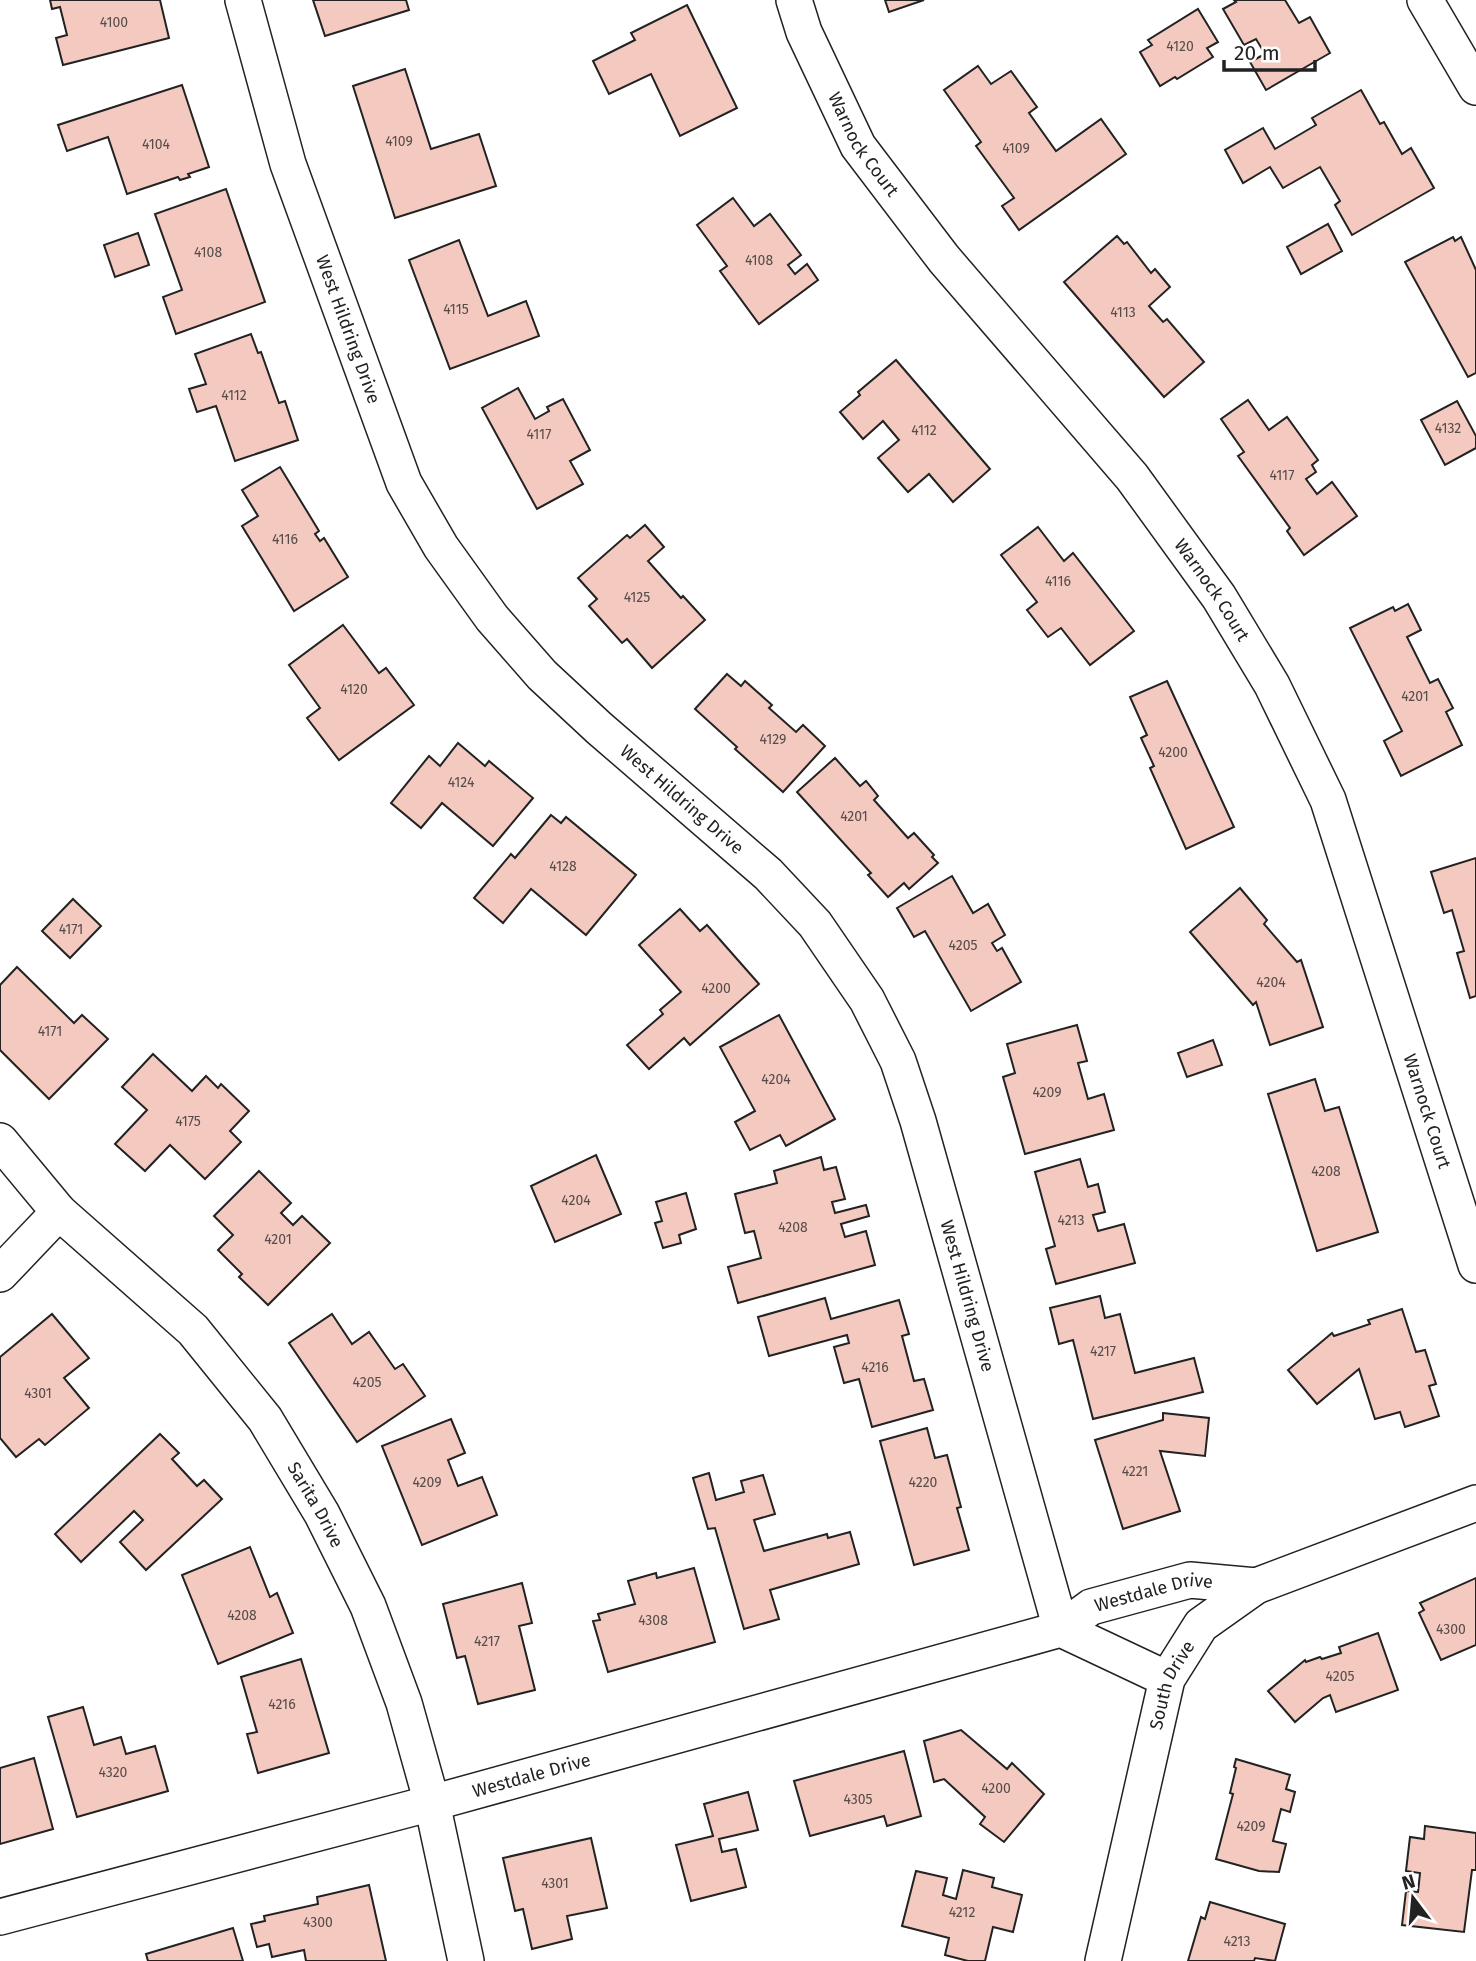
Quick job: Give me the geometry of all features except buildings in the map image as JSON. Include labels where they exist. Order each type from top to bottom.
[{"type":"street","name":"West Hildring Drive","points":[[243,0],[292,176],[404,483],[441,547],[492,618],[542,674],[599,728],[768,874],[816,924],[867,1000],[898,1061],[922,1134],[1061,1629]]},
{"type":"street","name":"Warnock Court","points":[[794,0],[804,32],[858,146],[944,259],[1132,477],[1219,597],[1272,685],[1328,800],[1476,1265]]},
{"type":"street","points":[[1425,0],[1476,87]]},
{"type":"street","name":"Sarita Drive","points":[[0,1141],[59,1212],[193,1330],[265,1419],[322,1514],[368,1606],[404,1703],[432,1803],[466,1961]]},
{"type":"street","points":[[0,1274],[59,1212]]},
{"type":"street","name":"South Drive","points":[[1102,1961],[1167,1679],[1201,1625],[1256,1586],[1476,1503]]},
{"type":"street","name":"Westdale Drive","points":[[0,1917],[432,1803],[1061,1629],[1091,1607],[1190,1580],[1256,1586]]},
{"type":"street","name":"Westdale Drive","points":[[1061,1629],[1167,1679]]}]
